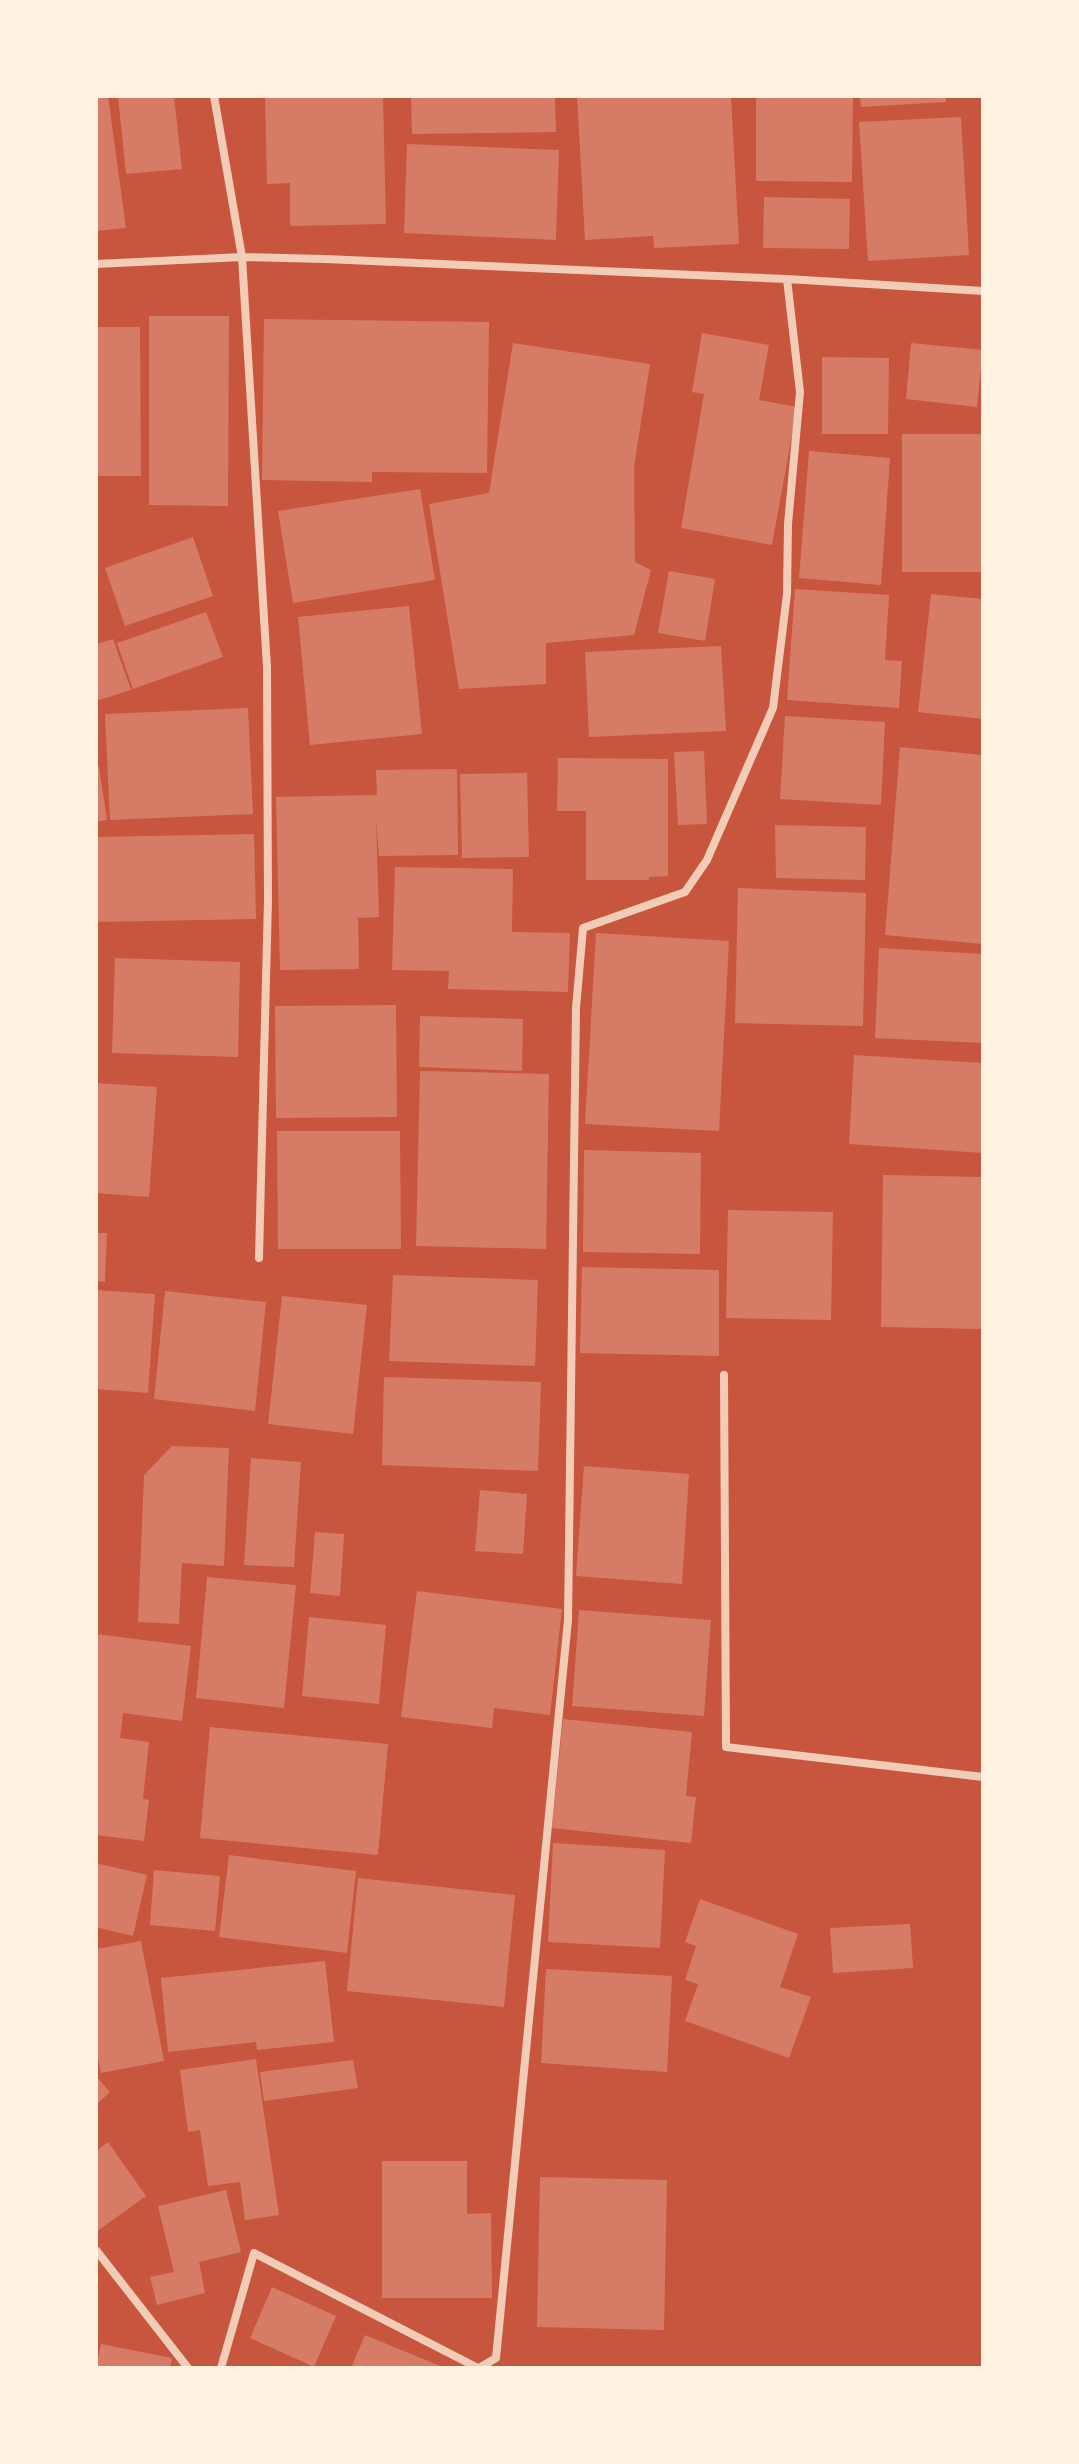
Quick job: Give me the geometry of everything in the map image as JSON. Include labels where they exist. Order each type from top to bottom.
[{"type":"street","points":[[214,96],[242,257],[267,667],[268,900],[259,1258]]},
{"type":"street","points":[[96,264],[242,257],[787,279],[983,291]]},
{"type":"street","points":[[221,2368],[254,2253],[479,2368],[496,2358],[568,1620],[576,1008],[583,928],[685,892],[707,860],[773,708],[787,594],[788,524],[800,392],[787,279]]},
{"type":"street","points":[[724,1375],[726,1747],[983,1777]]},
{"type":"street","points":[[96,2250],[188,2368]]},
{"type":"building","points":[[96,96],[108,96],[126,228],[96,231]]},
{"type":"building","points":[[118,96],[174,96],[182,169],[126,174]]},
{"type":"building","points":[[265,96],[383,96],[386,224],[290,226],[290,183],[267,184]]},
{"type":"building","points":[[411,96],[555,96],[556,132],[412,134]]},
{"type":"building","points":[[577,96],[731,96],[739,244],[654,248],[653,236],[585,240]]},
{"type":"building","points":[[756,96],[853,96],[852,182],[756,181]]},
{"type":"building","points":[[860,96],[946,96],[946,102],[861,107]]},
{"type":"building","points":[[961,117],[969,255],[868,261],[859,122]]},
{"type":"building","points":[[407,144],[559,150],[556,240],[404,233]]},
{"type":"building","points":[[764,197],[850,199],[849,249],[763,248]]},
{"type":"building","points":[[149,316],[229,316],[228,506],[149,505]]},
{"type":"building","points":[[264,319],[489,322],[487,473],[372,472],[372,482],[262,480]]},
{"type":"building","points":[[96,327],[140,327],[141,476],[96,476]]},
{"type":"building","points":[[702,333],[769,345],[759,400],[797,407],[772,545],[681,528],[704,394],[692,392]]},
{"type":"building","points":[[513,343],[650,364],[634,467],[635,562],[651,570],[634,635],[546,643],[546,684],[459,689],[429,504],[489,493]]},
{"type":"building","points":[[911,343],[983,350],[977,407],[906,399]]},
{"type":"building","points":[[822,357],[889,358],[888,434],[822,434]]},
{"type":"building","points":[[902,434],[982,434],[981,572],[902,572]]},
{"type":"building","points":[[809,451],[890,458],[881,585],[799,578]]},
{"type":"building","points":[[420,489],[435,580],[293,603],[278,511]]},
{"type":"building","points":[[193,537],[213,596],[125,626],[105,568]]},
{"type":"building","points":[[669,571],[715,579],[705,641],[658,633]]},
{"type":"building","points":[[795,589],[889,595],[885,660],[902,661],[899,708],[787,700]]},
{"type":"building","points":[[931,594],[983,599],[983,719],[918,712]]},
{"type":"building","points":[[409,606],[422,734],[310,745],[298,617]]},
{"type":"building","points":[[206,612],[223,657],[133,689],[117,643]]},
{"type":"building","points":[[113,639],[131,690],[96,701],[96,644]]},
{"type":"building","points":[[721,646],[726,731],[589,737],[585,652]]},
{"type":"building","points":[[248,708],[253,814],[110,820],[105,714]]},
{"type":"building","points":[[785,716],[885,722],[881,805],[780,799]]},
{"type":"building","points":[[900,747],[983,755],[983,944],[885,935]]},
{"type":"building","points":[[704,751],[707,824],[678,825],[674,752]]},
{"type":"building","points":[[558,758],[668,759],[668,876],[649,877],[649,880],[586,880],[586,811],[557,811]]},
{"type":"building","points":[[96,766],[99,766],[107,820],[96,822]]},
{"type":"building","points":[[457,769],[458,855],[379,856],[376,820],[379,917],[358,918],[359,969],[280,970],[276,797],[377,795],[376,770]]},
{"type":"building","points":[[527,773],[529,857],[462,858],[460,774]]},
{"type":"building","points":[[775,825],[866,827],[865,880],[776,878]]},
{"type":"building","points":[[254,834],[256,919],[96,922],[96,837]]},
{"type":"building","points":[[395,867],[513,869],[512,932],[570,933],[568,992],[448,989],[449,971],[392,970]]},
{"type":"building","points":[[738,888],[866,893],[863,1026],[735,1023]]},
{"type":"building","points":[[596,933],[729,941],[719,1131],[585,1124]]},
{"type":"building","points":[[879,948],[983,954],[983,1043],[875,1038]]},
{"type":"building","points":[[115,958],[240,962],[238,1057],[112,1053]]},
{"type":"building","points":[[396,1005],[397,1117],[276,1118],[275,1006]]},
{"type":"building","points":[[420,1016],[523,1019],[522,1071],[419,1067]]},
{"type":"building","points":[[854,1055],[983,1063],[983,1153],[849,1144]]},
{"type":"building","points":[[420,1071],[549,1074],[546,1249],[416,1246]]},
{"type":"building","points":[[96,1083],[157,1087],[149,1197],[96,1193]]},
{"type":"building","points":[[277,1131],[400,1131],[401,1249],[278,1249]]},
{"type":"building","points":[[584,1150],[701,1153],[700,1254],[583,1252]]},
{"type":"building","points":[[883,1175],[983,1177],[983,1329],[881,1327]]},
{"type":"building","points":[[728,1210],[833,1212],[831,1320],[726,1318]]},
{"type":"building","points":[[96,1233],[107,1233],[105,1282],[96,1281]]},
{"type":"building","points":[[582,1267],[719,1270],[719,1356],[580,1353]]},
{"type":"building","points":[[393,1275],[538,1280],[535,1366],[389,1361]]},
{"type":"building","points":[[96,1290],[155,1294],[148,1393],[96,1389]]},
{"type":"building","points":[[165,1291],[266,1302],[255,1411],[154,1399]]},
{"type":"building","points":[[282,1296],[367,1305],[353,1434],[268,1424]]},
{"type":"building","points":[[384,1377],[541,1382],[538,1471],[382,1465]]},
{"type":"building","points":[[172,1446],[229,1448],[224,1566],[182,1563],[179,1624],[138,1622],[144,1475]]},
{"type":"building","points":[[251,1458],[301,1462],[294,1567],[244,1565]]},
{"type":"building","points":[[584,1466],[689,1474],[682,1584],[576,1576]]},
{"type":"building","points":[[480,1490],[527,1494],[523,1554],[475,1551]]},
{"type":"building","points":[[315,1532],[344,1534],[340,1596],[310,1593]]},
{"type":"building","points":[[207,1577],[296,1585],[284,1708],[196,1698]]},
{"type":"building","points":[[417,1591],[562,1609],[550,1715],[494,1708],[492,1728],[401,1717]]},
{"type":"building","points":[[579,1610],[711,1620],[704,1716],[572,1706]]},
{"type":"building","points":[[309,1617],[386,1625],[379,1704],[302,1696]]},
{"type":"building","points":[[96,1634],[191,1646],[182,1721],[123,1713],[120,1738],[149,1742],[143,1799],[149,1800],[144,1841],[96,1835]]},
{"type":"building","points":[[563,1719],[692,1732],[686,1796],[696,1797],[691,1843],[552,1828]]},
{"type":"building","points":[[210,1727],[388,1744],[378,1855],[200,1838]]},
{"type":"building","points":[[553,1843],[665,1850],[660,1948],[548,1942]]},
{"type":"building","points":[[229,1855],[356,1871],[347,1953],[219,1937]]},
{"type":"building","points":[[96,1863],[147,1875],[133,1936],[96,1927]]},
{"type":"building","points":[[154,1870],[220,1876],[215,1931],[150,1925]]},
{"type":"building","points":[[358,1878],[515,1895],[504,2007],[347,1991]]},
{"type":"building","points":[[700,1899],[798,1934],[780,1987],[811,1997],[789,2058],[685,2021],[698,1984],[685,1980],[696,1946],[685,1942]]},
{"type":"building","points":[[910,1924],[913,1968],[833,1973],[830,1928]]},
{"type":"building","points":[[141,1941],[164,2061],[101,2073],[96,2048],[96,1949]]},
{"type":"building","points":[[325,1961],[334,2042],[257,2050],[256,2042],[168,2052],[161,1978]]},
{"type":"building","points":[[546,1969],[672,1976],[667,2072],[541,2063]]},
{"type":"building","points":[[256,2059],[279,2215],[245,2220],[240,2182],[208,2186],[200,2130],[188,2132],[180,2070]]},
{"type":"building","points":[[353,2060],[358,2088],[264,2101],[260,2072]]},
{"type":"building","points":[[96,2076],[110,2092],[96,2105]]},
{"type":"building","points":[[108,2142],[146,2196],[96,2232],[96,2151]]},
{"type":"building","points":[[382,2161],[467,2161],[467,2214],[491,2213],[492,2298],[382,2298]]},
{"type":"building","points":[[540,2177],[667,2180],[664,2330],[537,2327]]},
{"type":"building","points":[[226,2190],[241,2252],[199,2262],[205,2293],[157,2305],[150,2277],[174,2272],[158,2206]]},
{"type":"building","points":[[272,2287],[336,2316],[314,2367],[250,2338]]},
{"type":"building","points":[[365,2335],[445,2368],[351,2368]]},
{"type":"building","points":[[101,2344],[172,2358],[170,2368],[96,2368]]}]
